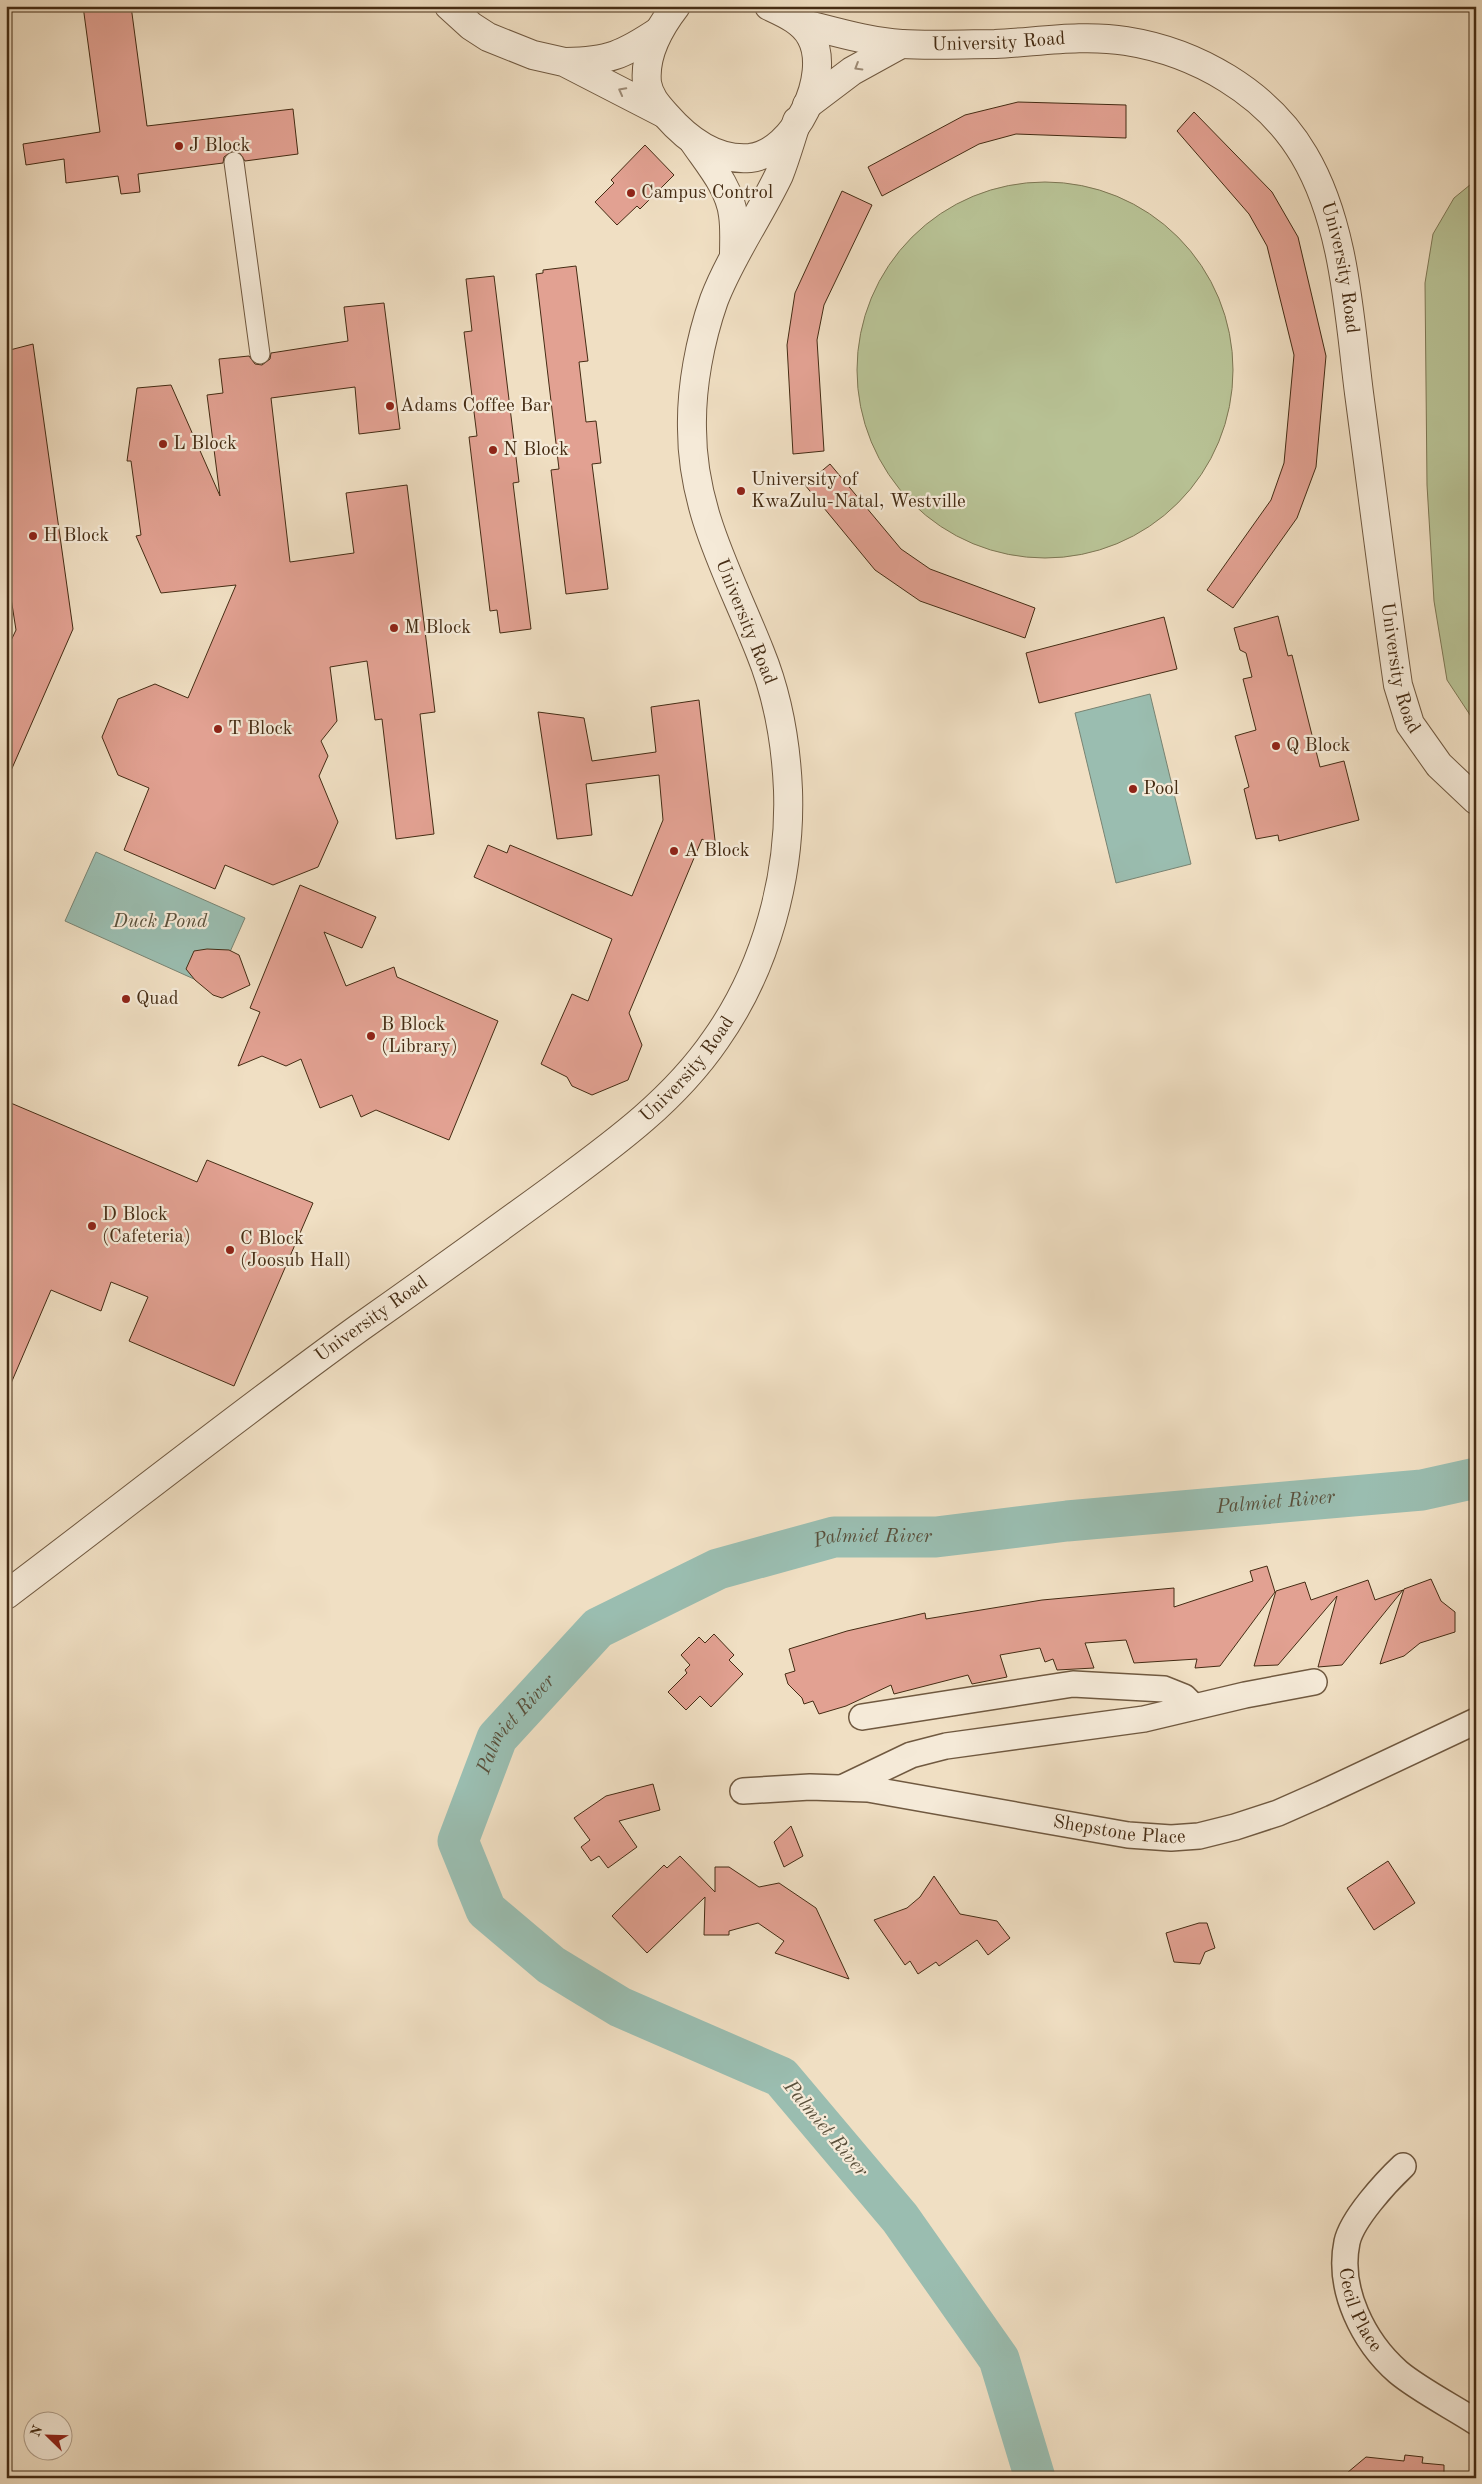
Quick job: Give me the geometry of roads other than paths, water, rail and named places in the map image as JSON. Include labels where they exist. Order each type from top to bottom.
[{"type":"street","points":[[448,6],[470,26],[488,37],[533,55],[564,62],[595,62],[610,58],[631,50],[659,31]]},
{"type":"street","points":[[676,6],[659,31],[648,63],[647,84],[654,101],[664,114],[693,142],[728,157],[751,158],[773,150],[788,135],[802,113],[817,79],[818,59],[811,37],[800,23],[769,6]]},
{"type":"street","name":"University Road","points":[[800,23],[850,35],[901,44],[995,44],[1095,39],[1124,40],[1151,46],[1205,65],[1223,76],[1263,106],[1290,135],[1304,154],[1333,221],[1350,323],[1398,685],[1410,724],[1439,765],[1476,800]]},
{"type":"street","name":"University Road","points":[[6,1595],[355,1331],[490,1236],[621,1139],[661,1104],[682,1080],[715,1041],[740,1000],[762,950],[784,873],[788,806],[787,765],[772,687],[741,602],[708,529],[694,464],[692,429],[699,357],[713,302],[734,255],[779,173],[802,113],[852,71],[901,44]]},
{"type":"street","points":[[564,62],[664,114]]},
{"type":"street","name":"University Road","points":[[693,142],[720,182],[730,202],[734,216],[734,255]]},
{"type":"street","points":[[234,162],[260,354]]},
{"type":"street","points":[[844,1787],[911,1755],[946,1746],[1144,1719],[1193,1706],[1314,1682]]},
{"type":"street","points":[[862,1716],[1073,1684],[1164,1689],[1184,1697],[1193,1706]]},
{"type":"street","name":"Shepstone Place","points":[[743,1791],[844,1787],[899,1793],[1128,1836],[1171,1838],[1199,1836],[1278,1813],[1476,1721]]},
{"type":"street","name":"Cecil Place","points":[[1403,2166],[1383,2184],[1364,2211],[1347,2241],[1345,2272],[1351,2302],[1368,2338],[1398,2372],[1476,2422]]},
{"type":"water","name":"Pool","points":[[1150,694],[1191,864],[1116,883],[1075,713]]},
{"type":"water","name":"Duck Pond","points":[[96,852],[245,918],[214,988],[65,921]]},
{"type":"waterway","name":"Palmiet River","points":[[1035,2478],[999,2359],[900,2218],[781,2077],[620,2007],[551,1965],[486,1910],[458,1841],[497,1738],[598,1628],[718,1569],[834,1537],[936,1537],[1067,1521],[1422,1490],[1476,1478]]},
{"type":"place","name":"J Block","points":[[179,146]]},
{"type":"place","name":"Campus Control","points":[[631,193]]},
{"type":"place","name":"Adams Coffee Bar","points":[[390,406]]},
{"type":"place","name":"L Block","points":[[163,444]]},
{"type":"place","name":"N Block","points":[[493,450]]},
{"type":"place","name":"University of KwaZulu-Natal, Westville","points":[[741,491]]},
{"type":"place","name":"H Block","points":[[33,536]]},
{"type":"place","name":"M Block","points":[[394,628]]},
{"type":"place","name":"T Block","points":[[218,729]]},
{"type":"place","name":"Q Block","points":[[1276,746]]},
{"type":"place","name":"Pool","points":[[1133,789]]},
{"type":"place","name":"A Block","points":[[674,851]]},
{"type":"place","name":"Quad","points":[[126,999]]},
{"type":"place","name":"B Block (Library)","points":[[371,1036]]},
{"type":"place","name":"D Block (Cafeteria)","points":[[92,1226]]},
{"type":"place","name":"C Block (Joosub Hall)","points":[[230,1250]]}]
